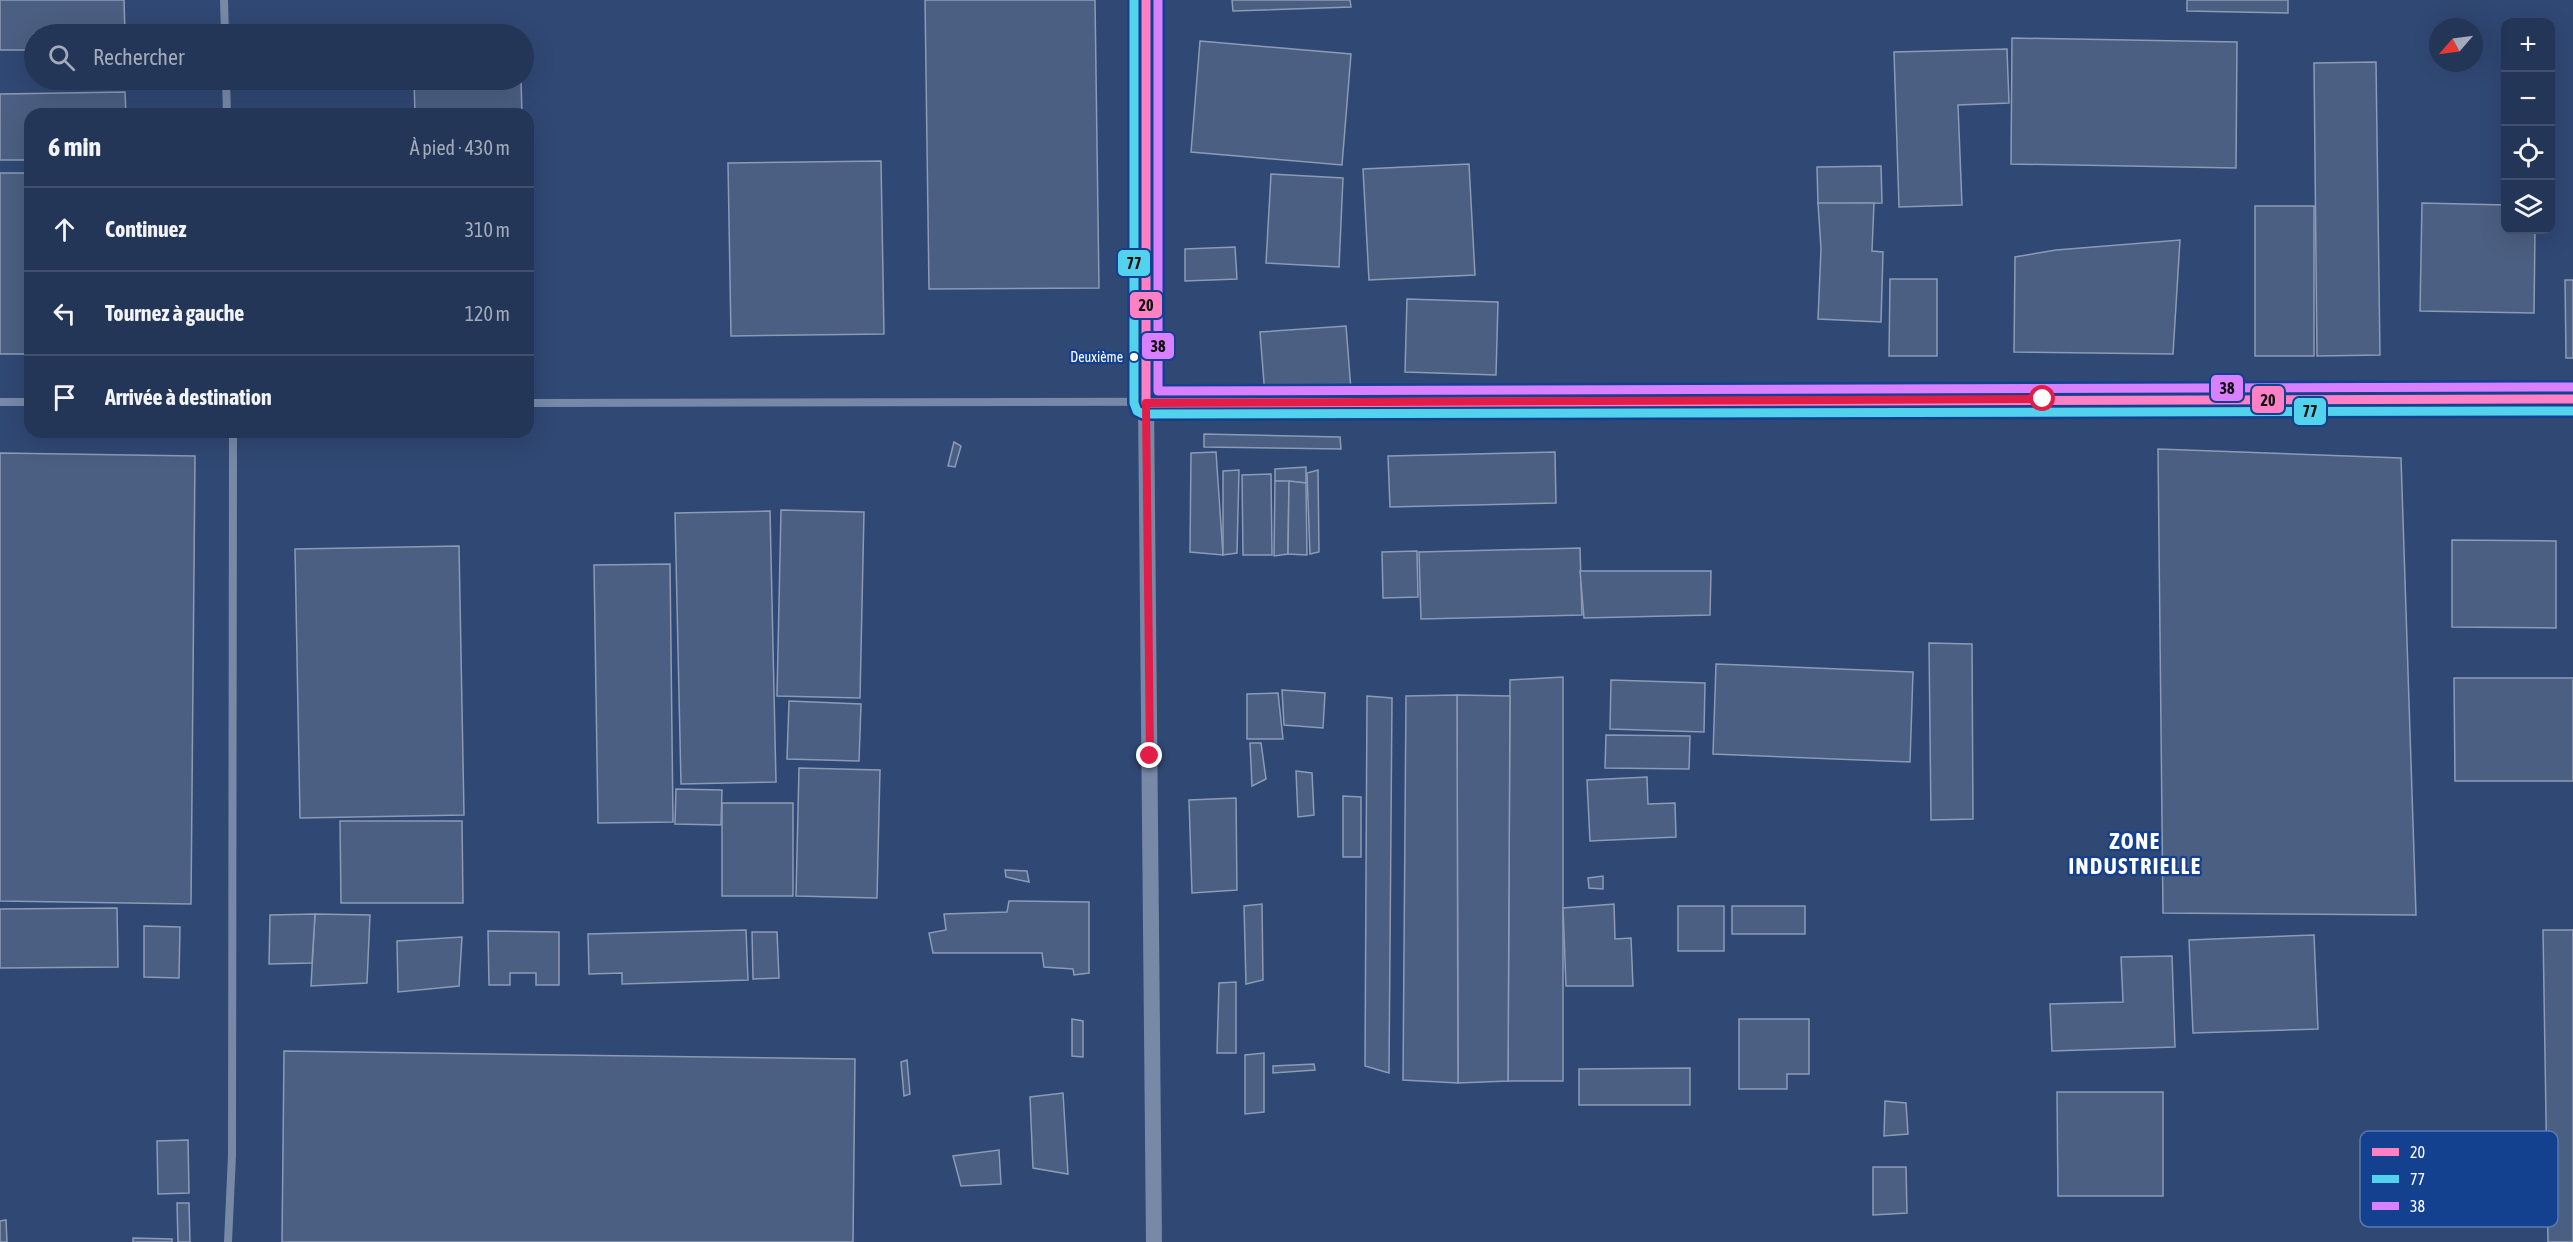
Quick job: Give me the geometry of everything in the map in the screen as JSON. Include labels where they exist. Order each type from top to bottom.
[{"type":"street","points":[[1146,0],[1146,403],[1154,1242]]},
{"type":"lane","points":[[224,0],[225,24]]},
{"type":"lane","points":[[226,90],[227,108]]},
{"type":"lane","points":[[534,403],[2573,399]]},
{"type":"lane","points":[[0,402],[24,402]]},
{"type":"lane","points":[[228,1242],[232,1155],[233,438]]},
{"type":"building","points":[[0,0],[124,0],[125,24],[24,24],[24,50],[0,50]]},
{"type":"building","points":[[925,0],[1095,0],[1099,288],[929,289]]},
{"type":"building","points":[[1232,0],[1350,0],[1351,7],[1233,11]]},
{"type":"building","points":[[2187,0],[2288,0],[2288,13],[2187,11]]},
{"type":"building","points":[[2012,38],[2237,42],[2236,168],[2011,164]]},
{"type":"building","points":[[1200,41],[1351,54],[1342,165],[1191,152]]},
{"type":"building","points":[[2007,49],[2009,103],[1958,105],[1962,205],[1899,207],[1894,52]]},
{"type":"building","points":[[2376,62],[2380,355],[2317,356],[2314,63]]},
{"type":"building","points":[[414,90],[521,90],[522,108],[415,108]]},
{"type":"building","points":[[125,92],[126,108],[24,108],[24,160],[0,160],[0,94]]},
{"type":"building","points":[[881,161],[884,334],[731,336],[728,163]]},
{"type":"building","points":[[1469,164],[1475,275],[1369,280],[1363,169]]},
{"type":"building","points":[[1881,166],[1882,203],[1818,204],[1817,167]]},
{"type":"building","points":[[0,173],[24,173],[24,354],[0,354]]},
{"type":"building","points":[[1271,174],[1343,178],[1339,267],[1266,263]]},
{"type":"building","points":[[1818,203],[1874,203],[1872,251],[1883,252],[1881,322],[1818,319],[1821,249]]},
{"type":"building","points":[[2422,203],[2501,205],[2501,234],[2535,234],[2534,313],[2420,311]]},
{"type":"building","points":[[2255,206],[2314,206],[2314,356],[2255,356]]},
{"type":"building","points":[[2180,240],[2173,354],[2014,352],[2015,257],[2056,250]]},
{"type":"building","points":[[1235,247],[1237,279],[1185,281],[1185,249]]},
{"type":"building","points":[[1890,279],[1937,279],[1937,356],[1889,356]]},
{"type":"building","points":[[2565,280],[2573,280],[2573,358],[2566,358]]},
{"type":"building","points":[[1407,299],[1498,302],[1496,375],[1405,372]]},
{"type":"building","points":[[1346,326],[1351,390],[1265,396],[1260,332]]},
{"type":"building","points":[[1204,434],[1340,437],[1341,449],[1204,447]]},
{"type":"building","points":[[954,442],[961,446],[955,467],[948,466]]},
{"type":"building","points":[[2158,449],[2401,458],[2416,915],[2163,913]]},
{"type":"building","points":[[1216,452],[1223,555],[1190,552],[1191,453]]},
{"type":"building","points":[[1555,452],[1556,503],[1390,507],[1388,456]]},
{"type":"building","points":[[0,453],[195,456],[191,904],[0,901]]},
{"type":"building","points":[[1306,467],[1306,483],[1275,481],[1275,469]]},
{"type":"building","points":[[1239,470],[1237,553],[1223,555],[1223,471]]},
{"type":"building","points":[[1318,470],[1319,552],[1310,554],[1307,473]]},
{"type":"building","points":[[1271,474],[1272,555],[1243,555],[1242,475]]},
{"type":"building","points":[[1275,481],[1289,481],[1288,554],[1274,556]]},
{"type":"building","points":[[1289,481],[1306,483],[1307,555],[1288,554]]},
{"type":"building","points":[[781,510],[864,512],[860,698],[777,696]]},
{"type":"building","points":[[770,511],[776,782],[681,784],[675,513]]},
{"type":"building","points":[[2452,540],[2556,541],[2556,628],[2452,627]]},
{"type":"building","points":[[459,546],[464,815],[300,818],[295,549]]},
{"type":"building","points":[[1580,548],[1582,615],[1421,619],[1419,552]]},
{"type":"building","points":[[1417,551],[1418,597],[1383,598],[1382,552]]},
{"type":"building","points":[[670,564],[673,822],[598,823],[594,565]]},
{"type":"building","points":[[1580,571],[1711,571],[1710,615],[1584,618]]},
{"type":"building","points":[[1929,643],[1972,644],[1973,819],[1931,820]]},
{"type":"building","points":[[1716,664],[1913,672],[1910,762],[1713,754]]},
{"type":"building","points":[[1563,677],[1563,1081],[1508,1081],[1510,680]]},
{"type":"building","points":[[2454,678],[2573,678],[2573,781],[2455,781]]},
{"type":"building","points":[[1611,680],[1705,683],[1704,732],[1610,729]]},
{"type":"building","points":[[1282,690],[1325,693],[1323,728],[1284,725]]},
{"type":"building","points":[[1278,693],[1283,739],[1247,739],[1247,694]]},
{"type":"building","points":[[1457,695],[1510,696],[1508,1081],[1458,1083]]},
{"type":"building","points":[[1457,695],[1458,1083],[1403,1080],[1406,696]]},
{"type":"building","points":[[1367,696],[1392,698],[1389,1073],[1365,1066]]},
{"type":"building","points":[[789,701],[861,704],[859,761],[787,759]]},
{"type":"building","points":[[1606,735],[1690,736],[1689,769],[1605,768]]},
{"type":"building","points":[[1250,743],[1261,743],[1266,779],[1252,786]]},
{"type":"building","points":[[799,768],[880,770],[877,898],[796,896]]},
{"type":"building","points":[[1296,771],[1312,773],[1314,815],[1298,817]]},
{"type":"building","points":[[1647,777],[1648,804],[1675,803],[1676,837],[1590,841],[1587,780]]},
{"type":"building","points":[[676,789],[722,790],[721,825],[675,824]]},
{"type":"building","points":[[1343,796],[1361,797],[1361,857],[1343,857]]},
{"type":"building","points":[[1236,798],[1237,890],[1192,893],[1189,800]]},
{"type":"building","points":[[722,803],[793,803],[793,896],[722,896]]},
{"type":"building","points":[[340,821],[462,821],[463,903],[341,903]]},
{"type":"building","points":[[1005,870],[1027,871],[1029,882],[1006,877]]},
{"type":"building","points":[[1603,876],[1603,889],[1589,888],[1588,878]]},
{"type":"building","points":[[1009,901],[1089,902],[1089,973],[1074,975],[1073,969],[1044,967],[1042,953],[933,953],[929,933],[946,930],[944,914],[1007,912]]},
{"type":"building","points":[[1262,904],[1263,980],[1246,984],[1244,906]]},
{"type":"building","points":[[1614,904],[1615,939],[1631,938],[1633,986],[1566,986],[1563,908]]},
{"type":"building","points":[[1678,906],[1724,906],[1724,951],[1678,951]]},
{"type":"building","points":[[1732,906],[1805,906],[1805,934],[1732,934]]},
{"type":"building","points":[[117,908],[118,967],[0,968],[0,909]]},
{"type":"building","points":[[315,914],[370,915],[367,983],[311,986]]},
{"type":"building","points":[[315,914],[312,963],[269,964],[270,915]]},
{"type":"building","points":[[144,926],[180,927],[179,978],[144,977]]},
{"type":"building","points":[[746,930],[748,980],[622,984],[622,973],[589,974],[588,934]]},
{"type":"building","points":[[2543,930],[2573,930],[2573,1242],[2548,1242],[2548,1227],[2558,1227],[2558,1131],[2546,1131]]},
{"type":"building","points":[[488,931],[559,932],[559,985],[536,985],[536,973],[510,973],[510,985],[489,985]]},
{"type":"building","points":[[752,932],[777,932],[779,978],[753,979]]},
{"type":"building","points":[[2314,935],[2318,1029],[2193,1033],[2189,940]]},
{"type":"building","points":[[462,937],[459,986],[398,992],[397,941]]},
{"type":"building","points":[[2172,956],[2175,1047],[2052,1051],[2050,1004],[2123,1002],[2121,957]]},
{"type":"building","points":[[1236,982],[1236,1053],[1217,1053],[1219,983]]},
{"type":"building","points":[[1072,1019],[1083,1021],[1083,1057],[1072,1056]]},
{"type":"building","points":[[1739,1019],[1809,1019],[1809,1074],[1787,1074],[1787,1089],[1739,1089]]},
{"type":"building","points":[[284,1051],[855,1059],[853,1242],[282,1242]]},
{"type":"building","points":[[1264,1053],[1264,1112],[1245,1114],[1245,1055]]},
{"type":"building","points":[[907,1060],[910,1094],[904,1096],[901,1062]]},
{"type":"building","points":[[1314,1064],[1315,1070],[1273,1073],[1273,1066]]},
{"type":"building","points":[[1690,1068],[1690,1105],[1579,1105],[1579,1069]]},
{"type":"building","points":[[2057,1092],[2163,1092],[2163,1196],[2058,1196]]},
{"type":"building","points":[[1063,1093],[1068,1174],[1033,1168],[1030,1097]]},
{"type":"building","points":[[1885,1101],[1906,1103],[1908,1134],[1884,1136]]},
{"type":"building","points":[[188,1140],[189,1193],[158,1194],[157,1141]]},
{"type":"building","points":[[999,1150],[1001,1184],[961,1186],[953,1156]]},
{"type":"building","points":[[1873,1167],[1906,1167],[1907,1213],[1873,1215]]},
{"type":"building","points":[[177,1203],[189,1203],[190,1242],[178,1242]]},
{"type":"building","points":[[6,1220],[7,1242],[0,1242],[0,1221]]},
{"type":"building","points":[[133,1238],[172,1239],[172,1242],[133,1242]]},
{"type":"transit line","name":"77","points":[[1134,0],[1134,403],[1137,411],[1143,414],[2573,411]]},
{"type":"transit line","name":"20","points":[[1146,0],[1146,403],[2573,399]]},
{"type":"transit line","name":"38","points":[[1158,0],[1158,391],[2573,387]]},
{"type":"place","name":"Deuxième","points":[[1134,357]]},
{"type":"district","name":"ZONE INDUSTRIELLE","points":[[2135,854]]},
{"type":"route","points":[[1150,756],[1146,403],[2043,399]]}]
